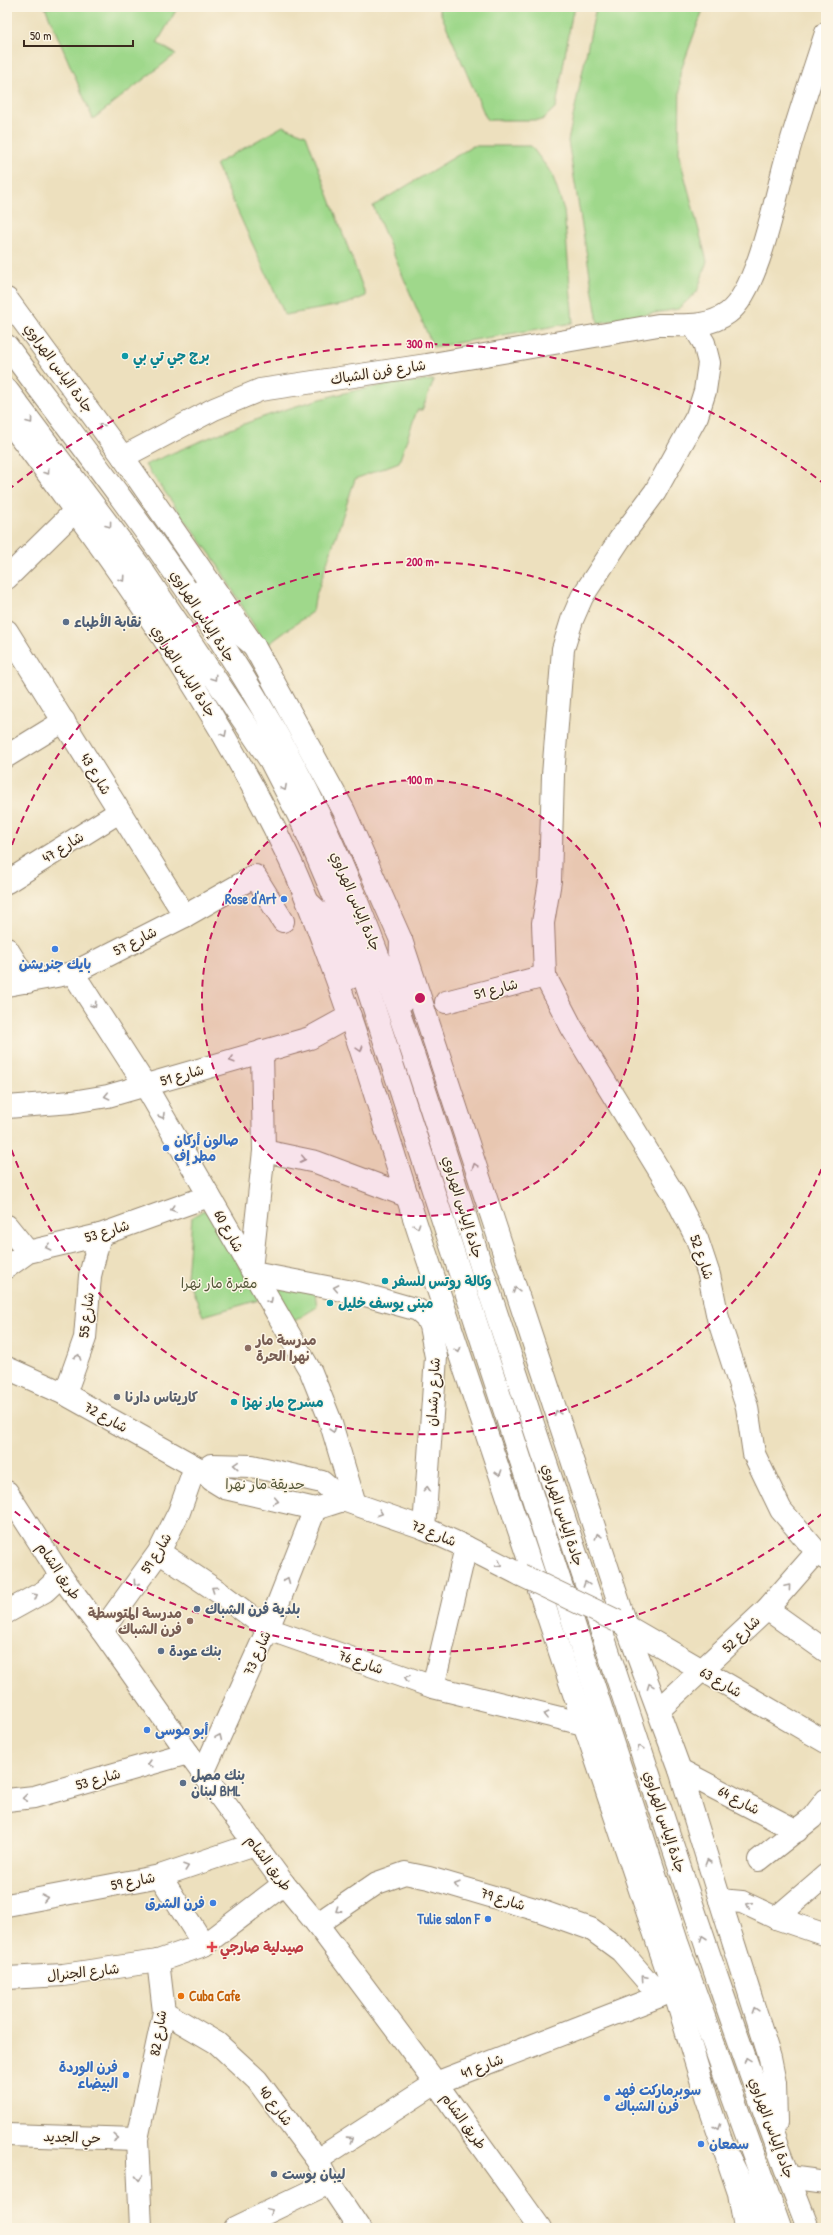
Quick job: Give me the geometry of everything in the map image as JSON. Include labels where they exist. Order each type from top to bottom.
[{"type":"main road","name":"شارع فرن الشباك","points":[[123,457],[214,409],[260,390],[427,365],[658,325],[693,325],[715,322],[730,311],[741,298],[749,281],[773,210],[785,164],[826,33]]},
{"type":"main road","name":"جادة الياس الهراوي","points":[[7,299],[123,457]]},
{"type":"main road","points":[[545,976],[543,923],[550,881],[553,775],[563,649],[572,620],[582,597],[620,539],[655,492],[698,416],[705,391],[709,363],[706,347],[693,325]]},
{"type":"main road","name":"جادة إلياس الهراوي","points":[[7,346],[161,551],[252,692],[288,752],[321,820],[368,926],[428,1095],[495,1309],[702,1936],[789,2177],[810,2223]]},
{"type":"main road","name":"جادة إلياس الهراوي","points":[[7,390],[138,564],[270,760],[303,824],[349,931],[470,1308],[677,1942],[780,2228]]},
{"type":"main road","name":"جادة الياس الهراوي","points":[[7,419],[76,510],[195,685],[221,729],[288,856],[308,902]]},
{"type":"main road","name":"جادة إلياس الهراوي","points":[[123,457],[254,646],[344,811],[401,940],[622,1624],[659,1710],[680,1770],[770,2058],[775,2083],[777,2144]]},
{"type":"main road","points":[[7,578],[76,510]]},
{"type":"main road","points":[[161,551],[185,571],[225,620],[254,646]]},
{"type":"main road","points":[[138,564],[145,584],[192,669],[195,685]]},
{"type":"main road","name":"شارع 43","points":[[7,631],[185,916]]},
{"type":"main road","points":[[7,756],[64,721]]},
{"type":"main road","name":"شارع 47","points":[[7,882],[119,812]]},
{"type":"main road","name":"شارع 57","points":[[7,985],[73,973],[185,916],[255,876],[283,921]]},
{"type":"main road","points":[[308,902],[325,918],[330,927],[374,1042],[385,1061],[394,1070]]},
{"type":"main road","points":[[308,902],[584,1724],[667,1993],[727,2154],[739,2193],[745,2228]]},
{"type":"main road","points":[[401,940],[400,973],[423,1052],[428,1095]]},
{"type":"main road","points":[[7,948],[28,982]]},
{"type":"main road","name":"شارع 60","points":[[73,973],[144,1085],[311,1372],[331,1424],[349,1502]]},
{"type":"main road","name":"شارع 51","points":[[446,1002],[545,976]]},
{"type":"main road","name":"شارع 52","points":[[545,976],[572,1028],[675,1196],[697,1238],[709,1276],[718,1318],[747,1408],[754,1454],[781,1510],[822,1556],[659,1710]]},
{"type":"main road","name":"شارع 51","points":[[7,1107],[72,1102],[108,1096],[310,1038],[348,1023]]},
{"type":"main road","points":[[252,1271],[264,1151],[262,1052]]},
{"type":"main road","points":[[264,1151],[316,1162],[407,1196]]},
{"type":"main road","name":"شارع 53","points":[[7,1267],[28,1252],[100,1235],[209,1196]]},
{"type":"main road","points":[[7,1226],[28,1252]]},
{"type":"main road","name":"شارع 55","points":[[65,1394],[85,1338],[90,1276],[100,1235]]},
{"type":"main road","name":"شارع رشدان","points":[[252,1271],[358,1293],[418,1310],[426,1317],[430,1326],[436,1357],[424,1528]]},
{"type":"main road","name":"شارع 72","points":[[7,1368],[65,1394],[199,1469],[212,1480],[225,1488],[316,1509]]},
{"type":"main road","name":"شارع 72","points":[[199,1469],[211,1465],[252,1466],[322,1482],[349,1502],[424,1528],[466,1547],[622,1624]]},
{"type":"main road","name":"شارع 59","points":[[102,1630],[159,1552],[199,1469]]},
{"type":"main road","name":"طريق الشام","points":[[7,1492],[61,1576],[102,1630],[188,1753],[284,1884],[317,1924],[436,2083],[540,2228]]},
{"type":"main road","points":[[316,1509],[349,1502]]},
{"type":"main road","name":"شارع 73","points":[[203,1773],[268,1629],[316,1509]]},
{"type":"main road","points":[[433,1687],[466,1547]]},
{"type":"main road","name":"شارع 76","points":[[159,1552],[220,1593],[268,1629],[433,1687],[584,1724]]},
{"type":"main road","points":[[7,1612],[45,1591],[61,1576]]},
{"type":"main road","points":[[767,1609],[826,1651]]},
{"type":"main road","name":"شارع 63","points":[[622,1624],[826,1742]]},
{"type":"main road","name":"شارع 53","points":[[7,1800],[34,1797],[188,1753]]},
{"type":"main road","name":"شارع 64","points":[[680,1770],[797,1831]]},
{"type":"main road","points":[[759,1860],[812,1818],[826,1800]]},
{"type":"main road","name":"شارع 59","points":[[7,1905],[160,1876],[255,1844]]},
{"type":"main road","name":"شارع 79","points":[[317,1924],[377,1883],[405,1873],[429,1878],[538,1910],[591,1928],[621,1952],[667,1993]]},
{"type":"main road","points":[[776,1918],[826,1875]]},
{"type":"main road","points":[[160,1876],[204,1945]]},
{"type":"main road","points":[[158,1961],[204,1945],[284,1884]]},
{"type":"main road","points":[[720,1900],[742,1902],[776,1918],[826,1935]]},
{"type":"main road","name":"شارع الجنرال","points":[[7,1978],[63,1975],[158,1961]]},
{"type":"main road","name":"شارع 82","points":[[141,2228],[137,2139],[164,2012],[158,1961]]},
{"type":"main road","name":"شارع 41","points":[[317,2160],[436,2083],[667,1993]]},
{"type":"main road","name":"شارع 40","points":[[164,2012],[217,2043],[257,2080],[317,2160],[329,2183],[359,2228]]},
{"type":"main road","name":"حي الجديد","points":[[7,2135],[137,2139]]},
{"type":"main road","points":[[727,2154],[764,2228]]},
{"type":"main road","points":[[789,2177],[826,2182]]},
{"type":"main road","points":[[235,2228],[329,2183]]},
{"type":"green space","points":[[45,7],[178,7],[157,43],[176,54],[93,119]]},
{"type":"green space","points":[[438,7],[576,7],[572,15],[556,107],[542,120],[487,120]]},
{"type":"green space","points":[[596,7],[704,7],[680,73],[679,155],[707,261],[697,292],[678,309],[598,323],[568,141]]},
{"type":"green space","points":[[283,126],[306,135],[366,296],[347,304],[285,315],[216,164]]},
{"type":"green space","points":[[473,146],[531,146],[552,174],[564,210],[573,323],[433,347],[373,206]]},
{"type":"green space","points":[[434,380],[422,410],[417,410],[399,462],[355,479],[315,599],[313,611],[266,646],[214,559],[145,465],[214,436],[286,409],[359,390],[396,383]]},
{"type":"green space","name":"مقبرة مار نهرا","points":[[204,1210],[212,1218],[259,1300],[203,1316],[187,1277],[192,1217]]},
{"type":"green space","points":[[255,1274],[315,1292],[317,1307],[288,1325]]},
{"type":"tunnel","points":[[345,1031],[446,1002]]},
{"type":"place","name":"برج جي تي بي","points":[[125,356]]},
{"type":"place","name":"نقابة الأطباء","points":[[66,622]]},
{"type":"place","name":"Rose d'Art","points":[[284,899]]},
{"type":"place","name":"بايك جنريشن","points":[[55,949]]},
{"type":"place","name":"صالون أركان مطر إف","points":[[166,1148]]},
{"type":"place","name":"وكالة روتس للسفر","points":[[385,1281]]},
{"type":"place","name":"مبنى يوسف خليل","points":[[330,1303]]},
{"type":"place","name":"مدرسة مار نهرا الحرة","points":[[248,1348]]},
{"type":"place","name":"كاريتاس دارنا","points":[[117,1397]]},
{"type":"place","name":"مسرح مار نهرا","points":[[234,1402]]},
{"type":"place","name":"بلدية فرن الشباك","points":[[197,1609]]},
{"type":"place","name":"مدرسة المتوسطة فرن الشباك","points":[[190,1621]]},
{"type":"place","name":"بنك عودة","points":[[161,1651]]},
{"type":"place","name":"أبو موسى","points":[[147,1730]]},
{"type":"place","name":"بنك مصل لبنان BML","points":[[183,1783]]},
{"type":"place","name":"فرن الشرق","points":[[213,1903]]},
{"type":"place","name":"Tulie salon F","points":[[488,1919]]},
{"type":"place","name":"صيدلية صارجي","points":[[212,1947]]},
{"type":"place","name":"Cuba Cafe","points":[[181,1996]]},
{"type":"place","name":"فرن الوردة البيضاء","points":[[126,2075]]},
{"type":"place","name":"سوبرماركت فهد فرن الشباك","points":[[607,2098]]},
{"type":"place","name":"سمعان","points":[[701,2144]]},
{"type":"place","name":"ليبان بوست","points":[[274,2174]]},
{"type":"park label","name":"حديقة مار نهرا","points":[[265,1484]]}]
